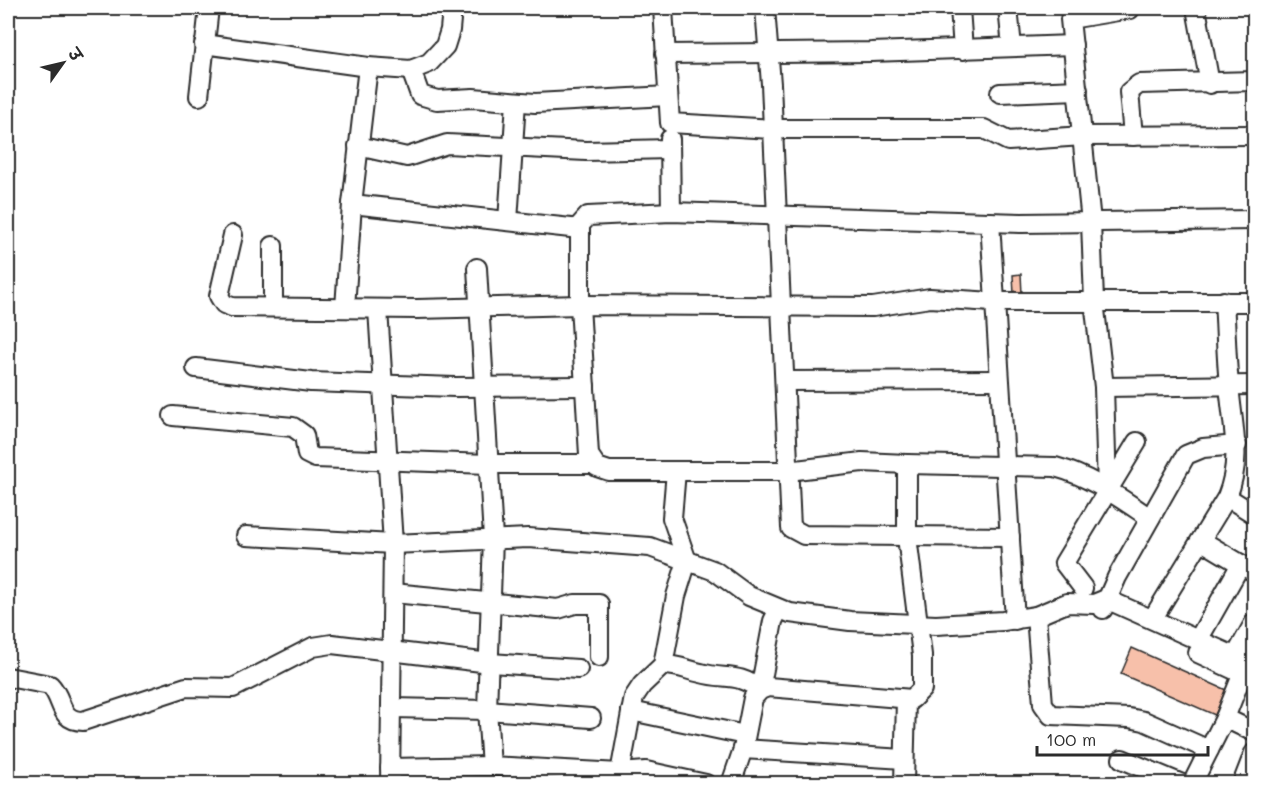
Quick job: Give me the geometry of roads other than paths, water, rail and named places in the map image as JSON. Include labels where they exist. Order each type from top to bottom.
[{"type":"street","points":[[199,96],[209,8]]},
{"type":"street","points":[[204,44],[368,67],[411,70],[429,63],[445,46],[450,30],[452,8]]},
{"type":"street","points":[[663,8],[670,123],[671,212]]},
{"type":"street","points":[[765,8],[778,216],[789,519],[796,532],[804,535],[1010,537]]},
{"type":"street","points":[[960,8],[963,50]]},
{"type":"street","points":[[1008,8],[1012,47]]},
{"type":"street","points":[[1196,8],[1210,84]]},
{"type":"street","points":[[1107,489],[1104,387],[1094,301],[1091,222],[1070,19],[1131,9]]},
{"type":"street","points":[[665,54],[963,50],[1073,45]]},
{"type":"street","points":[[345,308],[352,204],[368,67]]},
{"type":"street","points":[[411,70],[415,87],[426,98],[567,102],[668,96]]},
{"type":"street","points":[[1133,136],[1129,92],[1132,87],[1139,84],[1210,84],[1254,81]]},
{"type":"street","points":[[1000,93],[1078,90]]},
{"type":"street","points":[[508,221],[516,102]]},
{"type":"street","points":[[670,123],[773,129],[984,129],[1008,141],[1083,136],[1254,135]]},
{"type":"street","points":[[358,146],[407,157],[447,144],[512,149],[622,151],[670,149]]},
{"type":"street","points":[[352,204],[580,229]]},
{"type":"street","points":[[594,464],[589,455],[580,305],[580,229],[584,219],[588,216],[671,212],[990,222],[1254,220]]},
{"type":"street","points":[[990,222],[993,302],[1015,620]]},
{"type":"street","points":[[233,235],[219,296],[224,304],[232,307],[378,309],[480,309],[580,305],[873,307],[930,298],[993,302],[1254,302]]},
{"type":"street","points":[[273,246],[273,307]]},
{"type":"street","points":[[477,268],[493,538],[493,603],[487,710],[491,766]]},
{"type":"street","points":[[1142,618],[1202,541],[1227,497],[1243,456],[1229,385],[1224,301]]},
{"type":"street","points":[[378,309],[393,544],[390,776],[491,766],[620,773],[656,772],[706,783]]},
{"type":"street","points":[[196,368],[296,380],[485,386],[585,386]]},
{"type":"street","points":[[785,381],[999,380]]},
{"type":"street","points":[[1104,387],[1254,385]]},
{"type":"street","points":[[173,416],[293,427],[304,435],[307,454],[310,457],[489,464],[594,464],[609,471],[788,471],[862,462],[1054,467],[1074,472],[1107,489],[1150,518]]},
{"type":"street","points":[[1083,588],[1064,563],[1137,442]]},
{"type":"street","points":[[1101,604],[1186,455],[1203,448],[1243,456]]},
{"type":"street","points":[[731,783],[744,742],[753,698],[760,690],[768,687],[906,699],[918,695],[923,683],[907,537],[907,464]]},
{"type":"street","points":[[620,773],[631,711],[637,691],[663,665],[676,596],[687,561],[672,518],[676,471]]},
{"type":"street","points":[[1227,497],[1254,514]]},
{"type":"street","points":[[246,537],[393,544],[493,538],[650,547],[715,571],[749,596],[790,614],[850,621],[918,624],[1015,620],[1036,616],[1067,603],[1101,604],[1198,640],[1244,667]]},
{"type":"street","points":[[1198,640],[1248,568],[1202,541]]},
{"type":"street","points":[[393,593],[558,609],[575,604],[600,604],[599,657]]},
{"type":"street","points":[[760,690],[773,621],[778,609]]},
{"type":"street","points":[[1036,616],[1043,704],[1051,714],[1129,718],[1144,721],[1209,750]]},
{"type":"street","points":[[1142,618],[1244,667]]},
{"type":"street","points":[[1192,783],[1225,718],[1244,667],[1254,622]]},
{"type":"street","points":[[8,677],[50,685],[65,715],[75,721],[83,721],[186,687],[233,688],[322,645],[342,644],[490,663],[578,669]]},
{"type":"street","points":[[663,665],[678,665],[711,675],[738,677],[760,690]]},
{"type":"street","points":[[904,783],[906,699]]},
{"type":"street","points":[[392,708],[487,710],[591,718]]},
{"type":"street","points":[[631,711],[744,742],[904,759]]},
{"type":"street","points":[[1225,718],[1254,732]]},
{"type":"street","points":[[1242,783],[1254,753]]},
{"type":"street","points":[[1122,759],[1154,779],[1182,783]]}]
